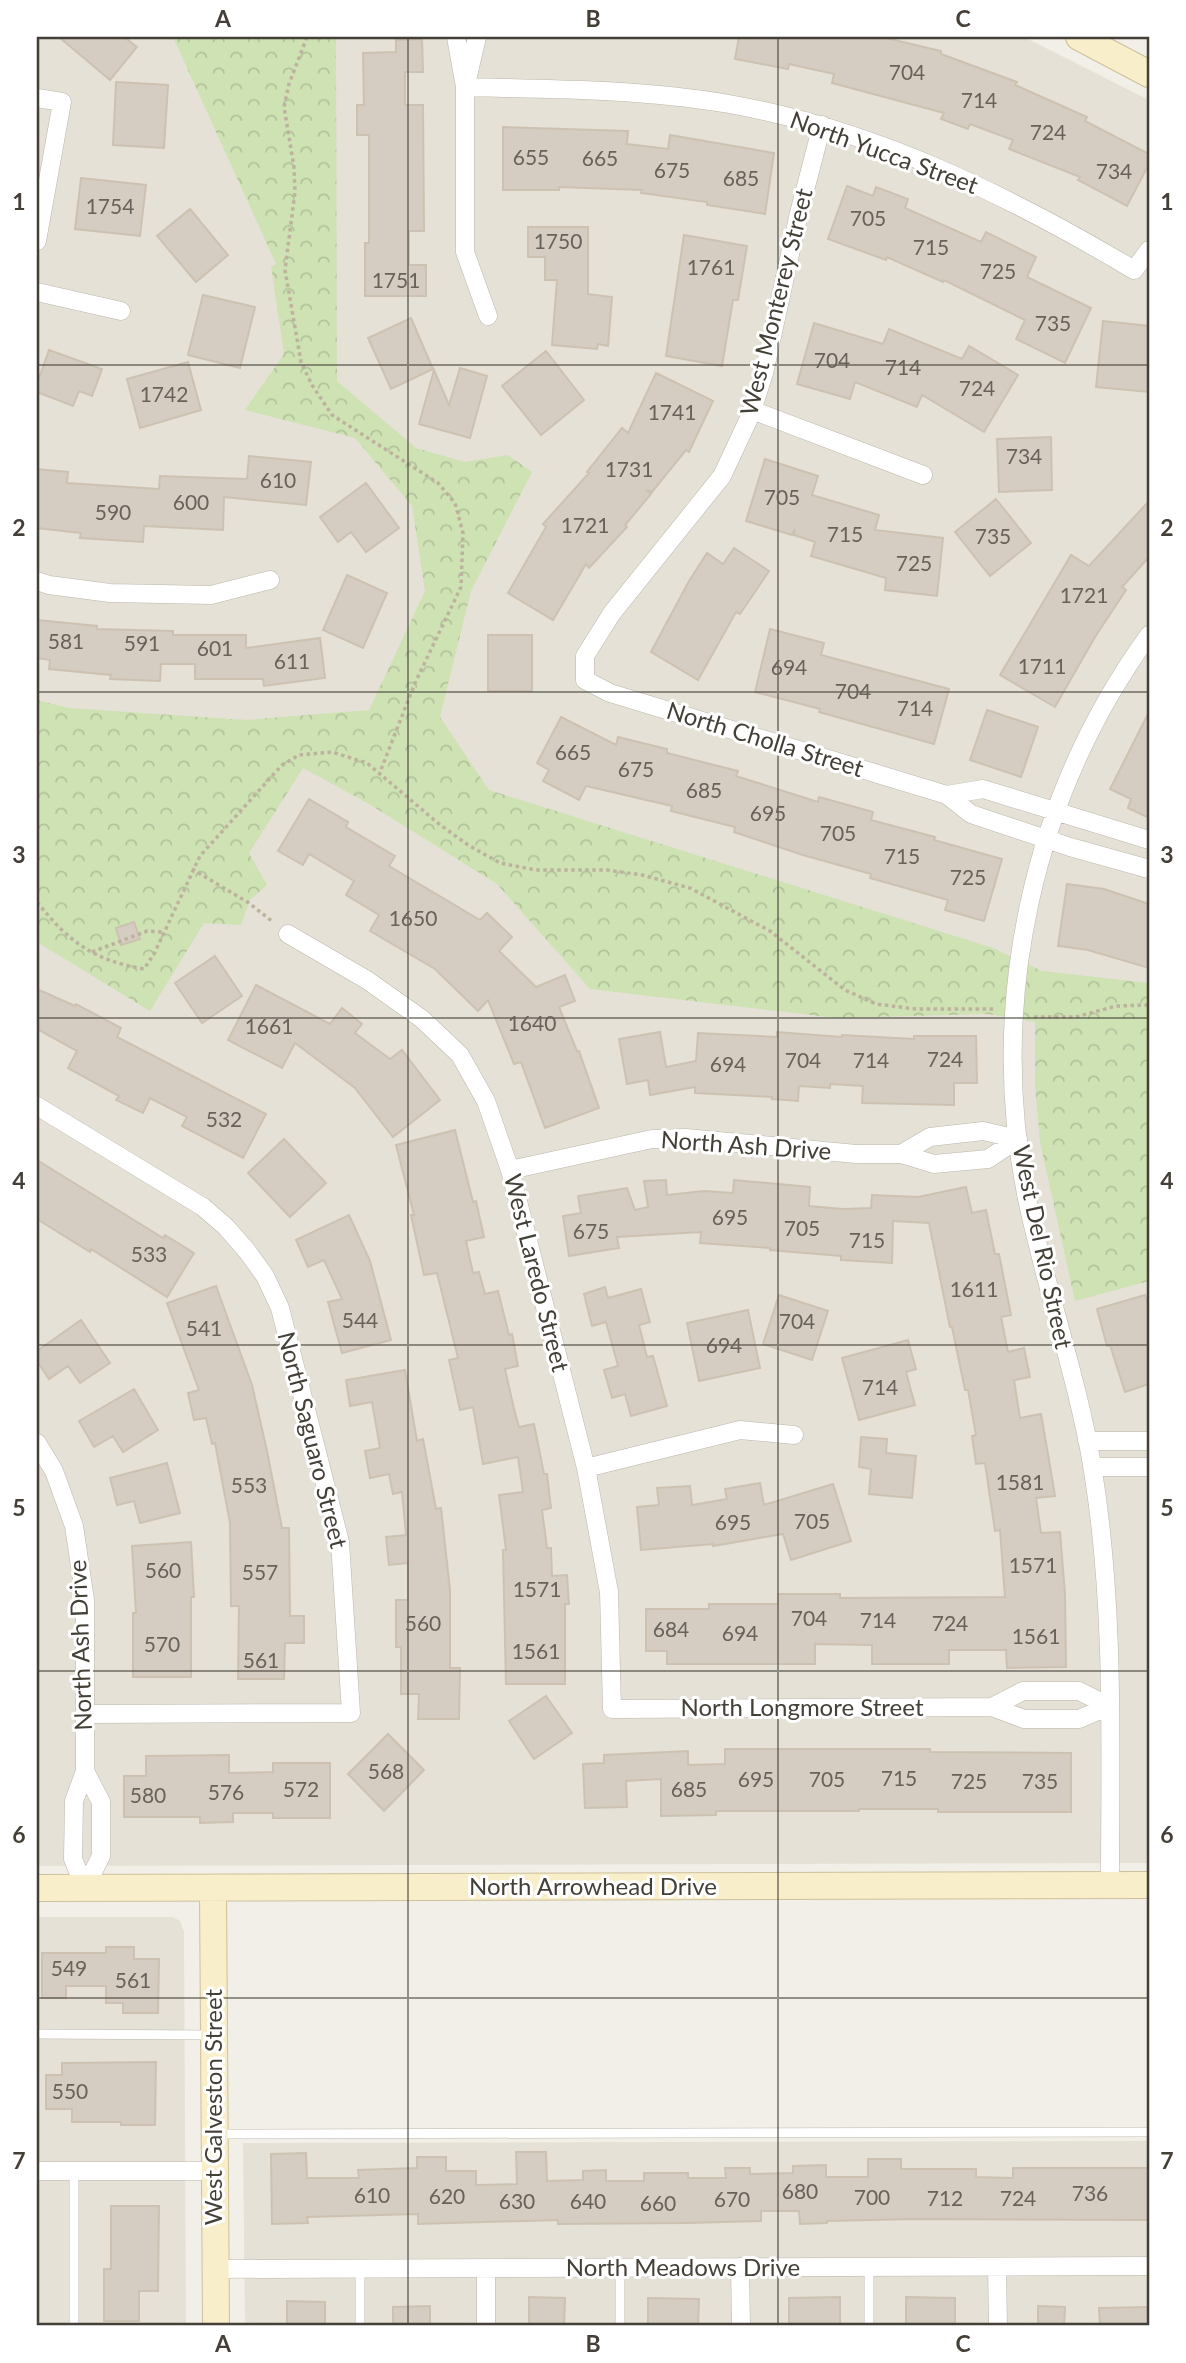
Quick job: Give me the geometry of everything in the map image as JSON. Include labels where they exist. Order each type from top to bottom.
[{"type":"street","points":[[456,37],[465,87],[465,251],[488,316]]},
{"type":"street","points":[[465,87],[477,37]]},
{"type":"street","points":[[1079,37],[1149,74]]},
{"type":"street","name":"North Yucca Street","points":[[465,87],[622,91],[679,97],[730,104],[822,125],[973,182],[1062,227],[1134,270],[1149,250]]},
{"type":"street","points":[[37,98],[62,102],[37,241]]},
{"type":"street","name":"West Monterey Street","points":[[585,680],[585,656],[612,613],[722,476],[752,410],[764,373],[799,213],[822,125]]},
{"type":"street","points":[[37,292],[121,311]]},
{"type":"street","points":[[752,410],[923,475]]},
{"type":"street","points":[[37,581],[110,593],[211,595],[270,580]]},
{"type":"street","name":"West Del Rio Street","points":[[1110,1885],[1108,1594],[1087,1441],[1026,1191],[1018,1139],[1011,1054],[1016,975],[1026,916],[1047,839],[1068,780],[1097,716],[1149,635]]},
{"type":"street","name":"North Cholla Street","points":[[585,680],[610,693],[947,795],[971,814],[1149,869]]},
{"type":"street","name":"North Cholla Street","points":[[947,795],[983,789],[1149,840]]},
{"type":"street","name":"West Laredo Street","points":[[288,934],[368,980],[422,1019],[460,1055],[486,1101],[510,1170],[586,1468],[609,1592],[612,1709]]},
{"type":"street","name":"North Saguaro Street","points":[[37,1106],[203,1208],[226,1227],[265,1276],[280,1308],[329,1494],[340,1542],[344,1592],[351,1713],[85,1714]]},
{"type":"street","name":"North Ash Drive","points":[[901,1154],[930,1137],[983,1131],[1018,1139]]},
{"type":"street","name":"North Ash Drive","points":[[510,1170],[652,1139],[686,1138],[856,1154],[901,1154],[934,1164],[988,1159],[1018,1139]]},
{"type":"street","points":[[586,1468],[740,1430],[794,1435]]},
{"type":"street","points":[[1087,1441],[1149,1441]]},
{"type":"street","name":"North Ash Drive","points":[[37,1443],[54,1471],[74,1526],[85,1600],[85,1771],[74,1801],[74,1859],[85,1888]]},
{"type":"street","points":[[1092,1467],[1149,1467]]},
{"type":"street","name":"North Longmore Street","points":[[992,1707],[1023,1691],[1079,1691],[1109,1706]]},
{"type":"street","name":"North Longmore Street","points":[[612,1709],[992,1707],[1024,1719],[1079,1719],[1109,1706]]},
{"type":"street","name":"North Ash Drive","points":[[85,1771],[102,1802],[102,1856],[85,1888]]},
{"type":"street","name":"North Arrowhead Drive","points":[[37,1888],[1149,1885]]},
{"type":"street","name":"West Galveston Street","points":[[213,1889],[216,2326]]},
{"type":"street","points":[[37,2171],[213,2171]]},
{"type":"street","name":"North Meadows Drive","points":[[216,2269],[1149,2266]]},
{"type":"street","points":[[740,2267],[741,2326]]},
{"type":"street","points":[[997,2267],[998,2326]]},
{"type":"street","points":[[486,2268],[486,2326]]},
{"type":"lane","points":[[37,2034],[213,2035]]},
{"type":"lane","points":[[213,2134],[1149,2132]]},
{"type":"lane","points":[[74,2171],[74,2326]]},
{"type":"lane","points":[[869,2267],[870,2326]]},
{"type":"lane","points":[[620,2268],[620,2326]]},
{"type":"lane","points":[[360,2269],[360,2326]]},
{"type":"path","points":[[307,37],[289,84],[284,107],[294,167],[295,192],[285,270],[302,362],[312,385],[332,415],[438,483],[454,503],[463,533],[461,587],[415,683],[380,772]]},
{"type":"path","points":[[37,902],[54,924],[78,944],[116,964],[144,969],[155,954],[200,856],[282,765],[299,755],[332,752],[367,764],[380,772],[439,824],[500,863],[536,870],[607,870],[690,888],[770,930],[845,989],[876,1004],[916,1009],[993,1008],[1038,1018],[1076,1017],[1116,1006],[1149,1005]]},
{"type":"path","points":[[192,869],[249,904],[288,934]]},
{"type":"path","points":[[91,952],[147,931],[163,932]]},
{"type":"shaded area","points":[[37,37],[1024,37],[1149,100],[1149,1863],[37,1866]]},
{"type":"shaded area","points":[[37,1917],[173,1917],[180,1921],[184,1932],[186,2326],[37,2326]]},
{"type":"shaded area","points":[[1149,2141],[1149,2326],[245,2326],[243,2143]]},
{"type":"green space","points":[[173,37],[336,37],[337,381],[416,448],[465,462],[508,455],[532,472],[471,591],[440,717],[489,790],[993,948],[1042,971],[1149,983],[1149,1281],[1075,1301],[1040,1142],[1035,1086],[1035,1022],[988,1014],[836,1018],[590,989],[497,884],[369,804],[303,768],[249,853],[267,885],[250,900],[241,925],[204,923],[150,1011],[37,942],[37,700],[69,708],[246,720],[369,710],[425,591],[412,506],[355,438],[245,410],[284,354],[271,267],[276,264]]},
{"type":"building","points":[[59,37],[124,37],[137,47],[110,80]]},
{"type":"building","points":[[739,37],[882,37],[941,51],[941,54],[1017,82],[1015,85],[1087,117],[1085,121],[1149,154],[1149,164],[1127,206],[1078,180],[1080,177],[1009,149],[1013,140],[970,124],[968,129],[941,119],[944,113],[832,83],[834,74],[789,64],[788,69],[735,59]]},
{"type":"building","points":[[422,39],[423,72],[405,72],[405,105],[423,105],[424,231],[409,231],[409,265],[426,265],[426,296],[365,296],[365,243],[369,243],[369,135],[357,135],[357,105],[364,105],[363,53],[396,52],[396,40]]},
{"type":"building","points":[[116,82],[168,85],[164,148],[113,145]]},
{"type":"building","points":[[503,127],[628,131],[627,144],[668,149],[670,135],[774,153],[765,214],[707,205],[707,202],[641,193],[642,190],[559,187],[559,190],[503,190]]},
{"type":"building","points":[[81,178],[146,185],[140,236],[75,229]]},
{"type":"building","points":[[847,186],[873,196],[876,187],[908,199],[905,208],[981,242],[986,232],[1036,257],[1027,277],[1091,308],[1065,363],[1016,339],[1025,320],[944,280],[943,282],[887,257],[886,260],[828,239]]},
{"type":"building","points":[[190,209],[228,255],[196,282],[157,236]]},
{"type":"building","points":[[528,227],[588,227],[588,294],[612,297],[608,346],[598,344],[597,349],[552,345],[557,280],[545,280],[545,257],[528,257]]},
{"type":"building","points":[[684,235],[747,246],[738,300],[733,300],[722,366],[666,356]]},
{"type":"building","points":[[203,295],[255,307],[240,368],[188,355]]},
{"type":"building","points":[[411,318],[433,369],[391,389],[368,338]]},
{"type":"building","points":[[1103,321],[1149,326],[1149,392],[1096,387]]},
{"type":"building","points":[[814,323],[883,344],[889,329],[962,359],[969,346],[1018,375],[984,432],[922,395],[917,407],[855,382],[850,399],[797,384]]},
{"type":"building","points":[[49,350],[102,369],[92,396],[79,391],[73,406],[37,392],[37,384]]},
{"type":"building","points":[[546,351],[584,400],[541,435],[502,386]]},
{"type":"building","points":[[188,362],[201,410],[140,428],[127,379]]},
{"type":"building","points":[[460,368],[487,376],[470,438],[419,424],[434,370],[449,405]]},
{"type":"building","points":[[656,373],[713,401],[689,452],[686,450],[652,492],[646,490],[651,494],[625,525],[627,527],[589,568],[586,564],[553,620],[508,593],[546,527],[543,524],[589,473],[587,472],[622,428],[628,433]]},
{"type":"building","points":[[1051,437],[1052,490],[999,492],[997,439]]},
{"type":"building","points":[[249,456],[311,462],[306,505],[224,497],[223,530],[144,526],[143,542],[80,538],[81,533],[37,528],[37,469],[68,472],[67,483],[159,489],[160,476],[247,479]]},
{"type":"building","points":[[765,459],[818,476],[812,495],[879,515],[875,530],[943,538],[937,596],[885,590],[886,578],[811,556],[815,542],[794,535],[795,529],[792,535],[746,521]]},
{"type":"building","points":[[366,483],[399,528],[366,552],[351,532],[338,542],[320,517]]},
{"type":"building","points":[[996,499],[1031,543],[990,576],[955,532]]},
{"type":"building","points":[[1149,501],[1149,557],[1122,587],[1126,590],[1095,637],[1055,707],[1000,675],[1071,555],[1089,566]]},
{"type":"building","points":[[734,548],[769,571],[740,614],[736,612],[698,680],[651,652],[707,553],[723,564]]},
{"type":"building","points":[[347,575],[387,593],[363,648],[323,630]]},
{"type":"building","points":[[37,620],[97,626],[97,629],[173,631],[173,635],[246,635],[246,648],[320,638],[325,678],[264,686],[263,679],[195,679],[195,664],[161,664],[160,681],[110,679],[111,675],[49,669],[50,660],[37,658]]},
{"type":"building","points":[[770,629],[824,643],[821,655],[949,689],[934,744],[755,692]]},
{"type":"building","points":[[488,635],[532,635],[532,691],[488,691]]},
{"type":"building","points":[[987,710],[1038,727],[1021,777],[970,760]]},
{"type":"building","points":[[1149,712],[1149,818],[1128,808],[1131,799],[1110,789]]},
{"type":"building","points":[[561,717],[616,745],[618,737],[667,749],[667,753],[738,771],[736,776],[818,802],[819,797],[873,812],[871,820],[1002,859],[984,921],[945,910],[948,900],[870,878],[871,874],[734,832],[735,827],[671,811],[672,806],[586,786],[579,800],[543,781],[549,770],[537,763]]},
{"type":"building","points":[[309,799],[348,822],[346,827],[395,856],[389,866],[480,920],[487,913],[512,937],[499,951],[536,987],[565,975],[575,1001],[559,1007],[579,1051],[599,1108],[545,1128],[521,1062],[514,1064],[488,1000],[478,1011],[435,969],[370,931],[379,915],[346,895],[354,881],[309,854],[303,865],[278,851]]},
{"type":"building","points":[[1067,884],[1104,889],[1149,904],[1149,968],[1088,950],[1058,946]]},
{"type":"building","points":[[134,922],[140,939],[121,945],[116,928]]},
{"type":"building","points":[[215,956],[242,996],[202,1023],[175,983]]},
{"type":"building","points":[[256,985],[330,1024],[342,1008],[362,1024],[355,1033],[390,1059],[402,1050],[440,1100],[393,1137],[355,1088],[295,1043],[282,1068],[228,1040]]},
{"type":"building","points":[[37,989],[75,1006],[76,1004],[121,1028],[117,1037],[266,1114],[243,1158],[182,1126],[187,1117],[150,1098],[143,1113],[116,1100],[119,1096],[68,1068],[77,1051],[37,1029]]},
{"type":"building","points":[[660,1032],[666,1067],[696,1061],[698,1033],[777,1037],[777,1032],[914,1039],[914,1036],[976,1036],[977,1083],[954,1083],[954,1105],[862,1103],[863,1086],[830,1084],[830,1088],[799,1086],[798,1101],[695,1093],[695,1087],[650,1095],[648,1080],[627,1084],[619,1039]]},
{"type":"building","points":[[455,1130],[484,1237],[466,1241],[473,1273],[479,1272],[485,1294],[498,1291],[509,1335],[512,1334],[518,1366],[505,1369],[514,1409],[519,1427],[534,1424],[544,1474],[547,1474],[551,1508],[542,1510],[547,1548],[551,1548],[552,1576],[567,1575],[569,1604],[565,1604],[565,1684],[506,1684],[503,1550],[506,1550],[499,1495],[523,1492],[518,1457],[483,1464],[473,1407],[460,1410],[449,1360],[458,1358],[437,1273],[424,1275],[411,1215],[414,1215],[396,1145]]},
{"type":"building","points":[[284,1139],[326,1183],[290,1217],[248,1173]]},
{"type":"building","points":[[37,1160],[163,1238],[165,1235],[194,1253],[167,1297],[37,1219]]},
{"type":"building","points":[[666,1180],[667,1195],[704,1191],[733,1193],[734,1180],[810,1187],[809,1206],[843,1209],[871,1208],[872,1195],[918,1197],[966,1187],[972,1213],[986,1210],[995,1254],[999,1254],[1011,1315],[1001,1317],[1008,1352],[1024,1348],[1030,1377],[1014,1380],[1020,1418],[1041,1414],[1055,1496],[1036,1498],[1041,1533],[1060,1532],[1065,1594],[1066,1667],[1007,1668],[1006,1650],[949,1650],[949,1664],[872,1664],[872,1645],[815,1644],[815,1664],[667,1664],[667,1651],[646,1651],[646,1609],[709,1609],[709,1604],[778,1604],[778,1594],[840,1594],[840,1598],[1005,1597],[1000,1530],[995,1531],[985,1463],[976,1464],[972,1436],[976,1435],[968,1390],[965,1390],[950,1327],[929,1223],[893,1221],[892,1263],[841,1260],[841,1256],[700,1243],[701,1232],[617,1237],[619,1248],[569,1256],[563,1216],[581,1213],[578,1196],[627,1188],[635,1210],[648,1207],[644,1181]]},
{"type":"building","points":[[349,1215],[370,1261],[391,1340],[342,1353],[328,1302],[342,1299],[324,1260],[308,1267],[296,1240]]},
{"type":"building","points":[[216,1286],[252,1385],[282,1528],[289,1528],[290,1616],[304,1616],[304,1643],[285,1643],[284,1679],[238,1679],[239,1606],[231,1606],[230,1523],[215,1443],[212,1444],[206,1418],[194,1420],[188,1393],[199,1390],[167,1303]]},
{"type":"building","points":[[605,1287],[608,1298],[641,1289],[650,1322],[639,1325],[647,1357],[653,1356],[667,1406],[631,1416],[625,1394],[612,1398],[604,1370],[618,1366],[606,1322],[592,1326],[584,1294]]},
{"type":"building","points":[[779,1295],[828,1311],[812,1360],[763,1344]]},
{"type":"building","points":[[1145,1295],[1149,1309],[1149,1384],[1125,1392],[1110,1345],[1107,1346],[1097,1309]]},
{"type":"building","points":[[748,1310],[760,1368],[699,1381],[687,1323]]},
{"type":"building","points":[[81,1320],[110,1363],[80,1383],[68,1366],[49,1379],[37,1361],[37,1351]]},
{"type":"building","points":[[908,1340],[916,1369],[906,1372],[915,1405],[859,1420],[842,1358]]},
{"type":"building","points":[[405,1370],[417,1441],[423,1439],[436,1509],[441,1508],[450,1590],[450,1668],[460,1668],[459,1719],[418,1719],[419,1694],[401,1694],[401,1647],[396,1647],[396,1600],[408,1600],[408,1563],[389,1565],[386,1537],[406,1535],[402,1492],[393,1494],[389,1474],[370,1478],[365,1451],[380,1448],[372,1402],[350,1406],[346,1380]]},
{"type":"building","points":[[134,1389],[158,1430],[123,1452],[113,1436],[94,1447],[79,1421]]},
{"type":"building","points":[[861,1437],[887,1439],[886,1453],[916,1456],[912,1498],[869,1494],[871,1469],[859,1467]]},
{"type":"building","points":[[167,1463],[180,1513],[140,1523],[134,1501],[117,1505],[110,1478]]},
{"type":"building","points":[[760,1483],[764,1505],[833,1484],[851,1541],[791,1560],[783,1534],[713,1546],[641,1550],[637,1507],[659,1505],[657,1488],[690,1486],[692,1505],[727,1499],[725,1489]]},
{"type":"building","points":[[191,1542],[194,1597],[191,1597],[191,1677],[133,1677],[133,1613],[136,1613],[132,1546]]},
{"type":"building","points":[[546,1696],[572,1733],[534,1759],[509,1721]]},
{"type":"building","points":[[388,1734],[424,1770],[384,1811],[348,1774]]},
{"type":"building","points":[[725,1749],[930,1749],[930,1752],[1071,1753],[1071,1812],[859,1809],[716,1811],[716,1815],[661,1816],[661,1779],[626,1781],[627,1807],[585,1808],[583,1764],[604,1763],[604,1755],[688,1751],[688,1765],[725,1764]]},
{"type":"building","points":[[229,1755],[229,1773],[273,1772],[273,1763],[330,1763],[330,1818],[273,1818],[273,1813],[233,1813],[233,1822],[200,1823],[200,1817],[124,1817],[124,1776],[146,1776],[146,1756]]},
{"type":"building","points":[[106,1947],[134,1947],[134,1959],[159,1959],[158,2013],[123,2013],[123,2003],[106,2003],[106,1986],[66,1986],[66,1998],[42,1998],[42,1953],[106,1953]]},
{"type":"building","points":[[156,2062],[155,2125],[72,2122],[72,2109],[46,2109],[46,2075],[62,2075],[62,2063]]},
{"type":"building","points":[[516,2152],[546,2152],[547,2181],[583,2180],[583,2171],[606,2170],[606,2181],[644,2181],[644,2173],[688,2173],[688,2178],[726,2178],[725,2168],[750,2168],[750,2174],[793,2173],[793,2166],[826,2165],[826,2177],[868,2177],[868,2159],[901,2159],[901,2169],[976,2169],[976,2177],[1013,2178],[1013,2168],[1149,2168],[1149,2220],[914,2219],[800,2224],[799,2211],[761,2211],[761,2221],[688,2223],[558,2224],[558,2220],[418,2224],[418,2214],[307,2217],[308,2223],[272,2224],[271,2154],[306,2153],[307,2178],[359,2178],[358,2170],[417,2168],[417,2157],[446,2157],[446,2171],[476,2171],[476,2185],[517,2184]]},
{"type":"building","points":[[111,2206],[159,2206],[158,2291],[139,2291],[139,2321],[104,2321],[104,2269],[111,2269]]},
{"type":"building","points":[[529,2297],[565,2298],[564,2326],[529,2326]]},
{"type":"building","points":[[840,2297],[840,2326],[789,2326],[789,2298]]},
{"type":"building","points":[[906,2297],[955,2298],[955,2326],[906,2326]]},
{"type":"building","points":[[648,2298],[699,2299],[698,2326],[648,2326]]},
{"type":"building","points":[[287,2301],[325,2302],[325,2326],[287,2326]]},
{"type":"building","points":[[430,2306],[430,2326],[393,2326],[393,2307]]},
{"type":"building","points":[[1038,2306],[1065,2307],[1064,2326],[1038,2326]]},
{"type":"building","points":[[1149,2307],[1149,2326],[1100,2326],[1099,2308]]}]
